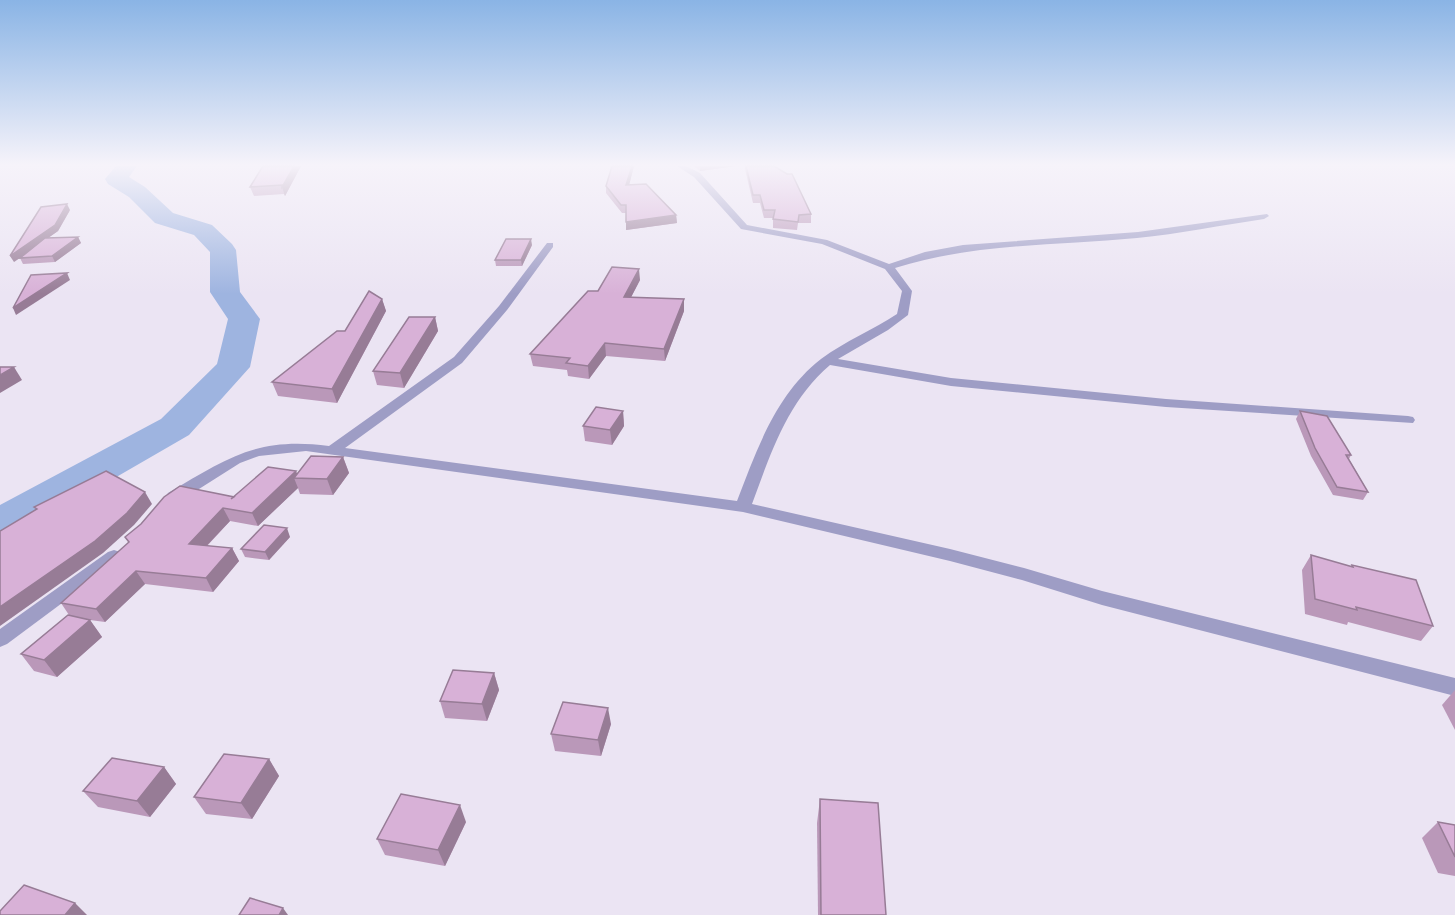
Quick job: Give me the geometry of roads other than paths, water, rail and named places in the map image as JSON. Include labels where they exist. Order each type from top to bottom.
[{"type":"street","points":[[727,209],[744,227],[824,242],[889,267],[907,291],[902,315],[880,332],[827,361],[798,386],[769,439],[743,507]]},
{"type":"street","points":[[889,267],[963,248],[1138,235],[1264,216]]},
{"type":"street","points":[[332,450],[458,360],[510,300],[550,245]]},
{"type":"street","points":[[827,361],[962,383],[1166,403],[1408,420]]},
{"type":"street","points":[[164,504],[217,470],[256,452],[306,447],[743,507],[1024,574],[1101,598],[1455,687]]},
{"type":"street","points":[[0,639],[99,569],[124,547]]},
{"type":"waterway","points":[[0,524],[175,427],[233,367],[244,319],[225,292],[223,250],[203,230],[164,218],[154,209]]}]
